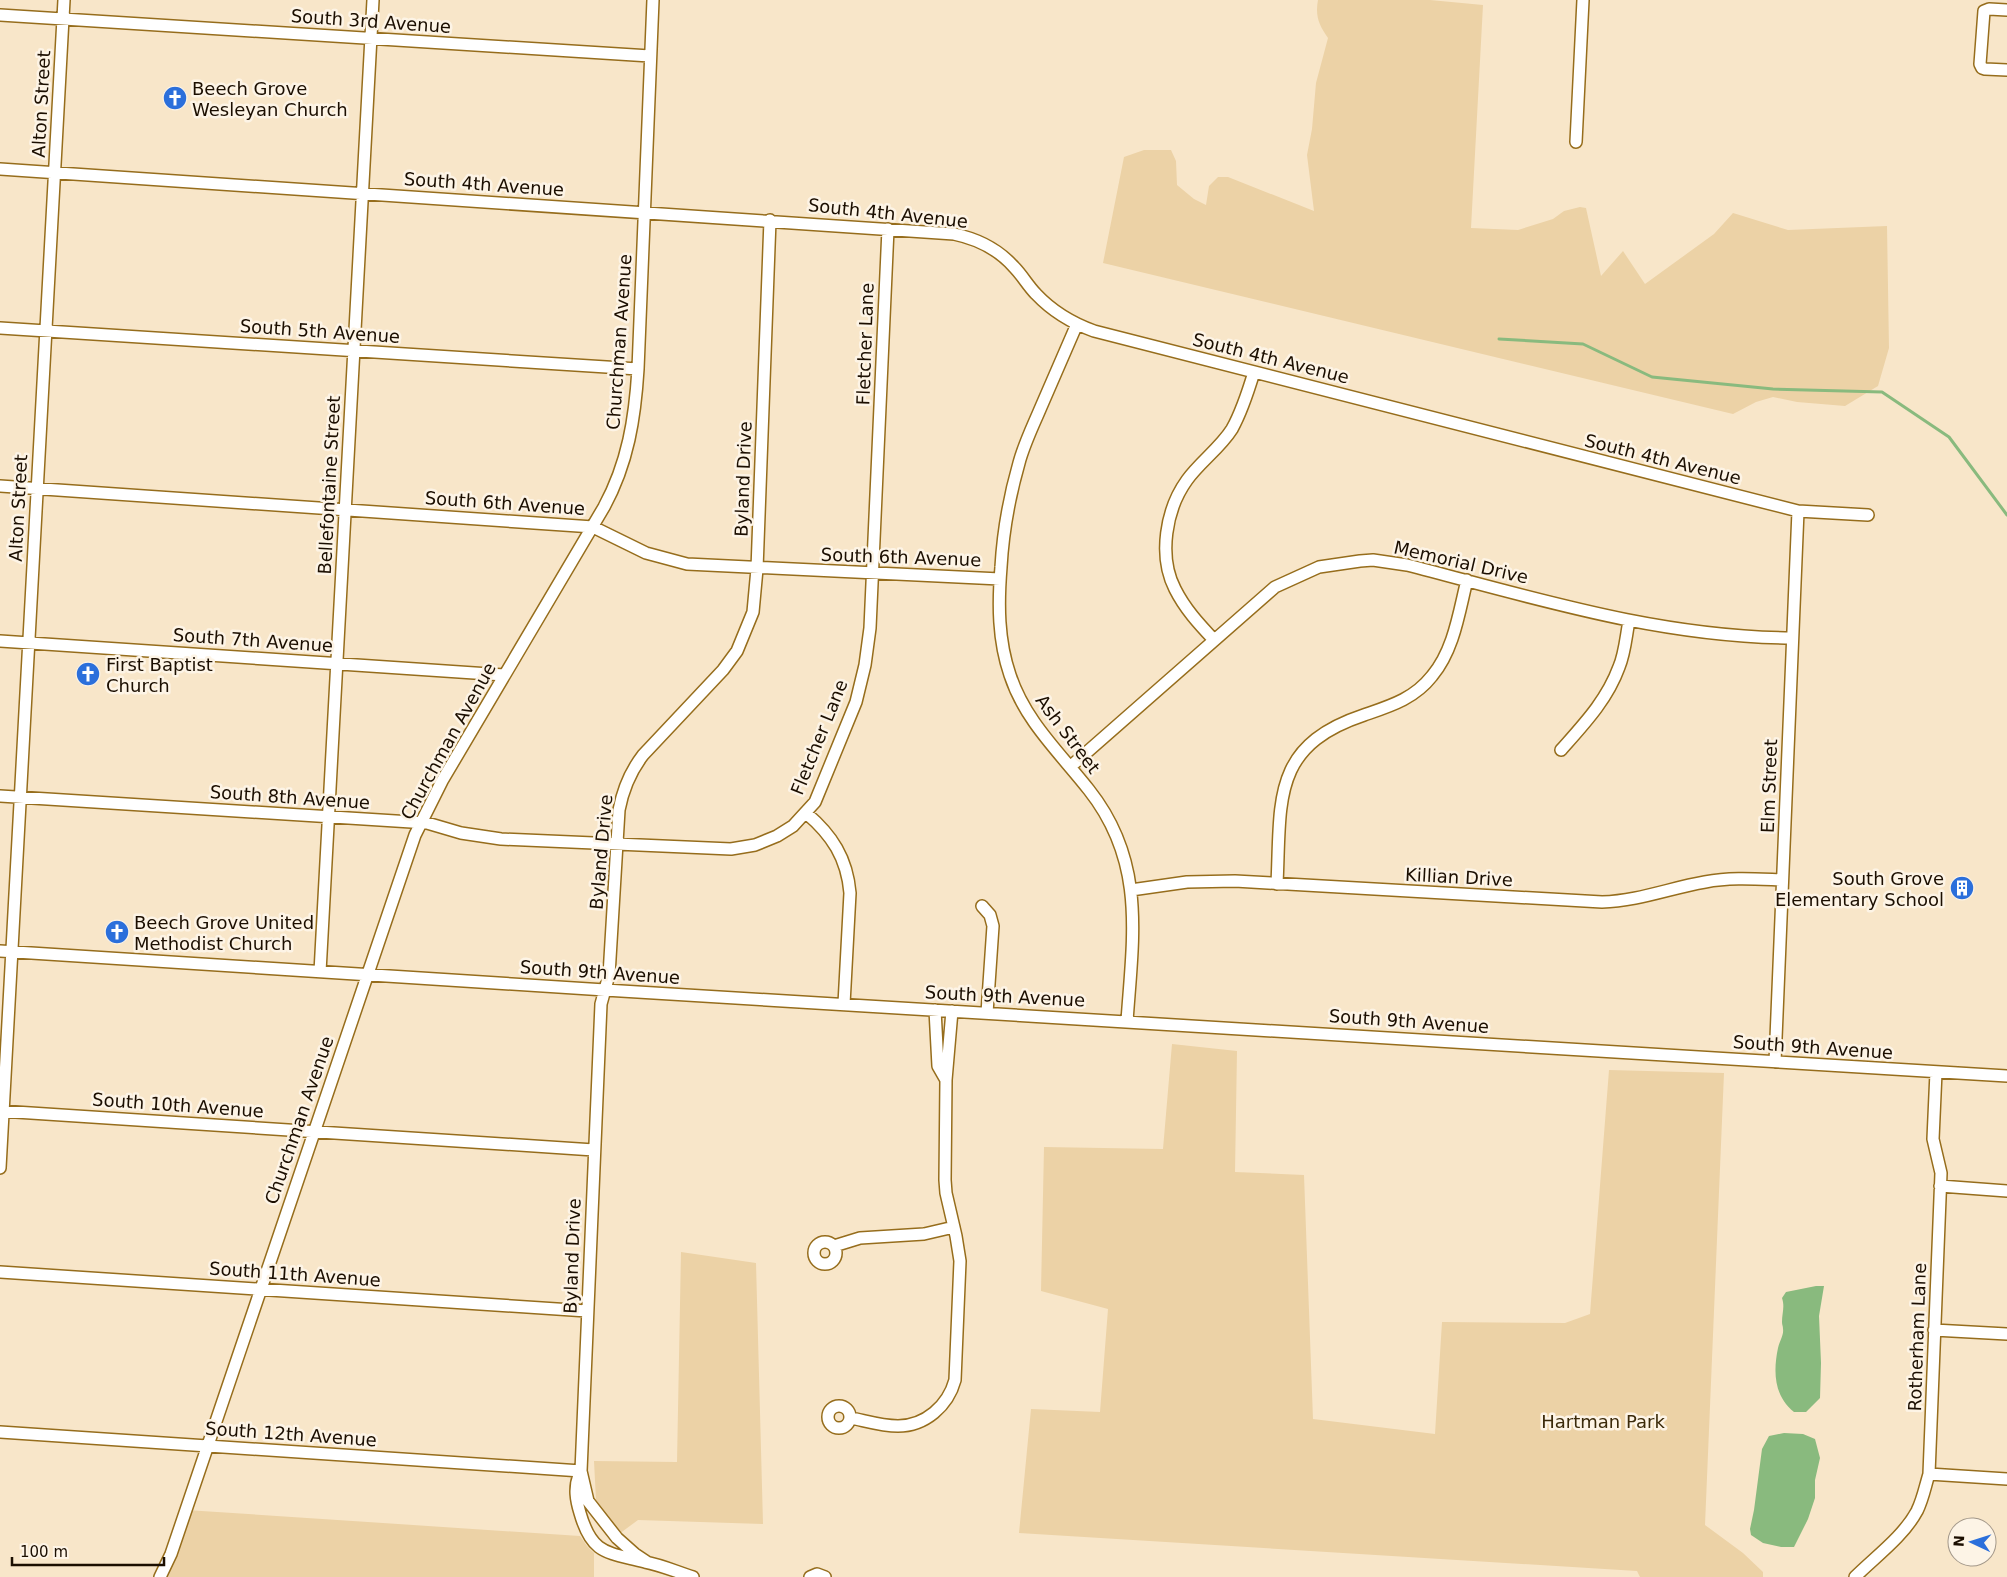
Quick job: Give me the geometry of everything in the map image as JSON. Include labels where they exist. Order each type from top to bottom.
[{"type":"street","name":"Alton Street","points":[[0,1168],[6,951],[20,797],[64,0]]},
{"type":"street","name":"Bellefontaine Street","points":[[320,972],[373,0]]},
{"type":"street","name":"Churchman Avenue","points":[[160,1577],[171,1554],[420,823],[432,799],[616,485],[629,446],[638,369],[653,0]]},
{"type":"street","points":[[1576,142],[1583,0]]},
{"type":"street","points":[[2007,10],[1989,9],[1984,11],[1980,64],[1984,69],[2007,70]]},
{"type":"street","name":"South 3rd Avenue","points":[[0,14],[650,56]]},
{"type":"street","name":"South 4th Avenue","points":[[0,169],[954,234],[986,244],[1008,261],[1033,292],[1048,305],[1077,324],[1098,332],[1798,511],[1868,516]]},
{"type":"street","name":"Byland Drive","points":[[580,1472],[600,1011],[609,975],[620,800],[632,770],[642,755],[723,670],[736,651],[753,612],[757,569],[770,220]]},
{"type":"street","name":"Fletcher Lane","points":[[844,1004],[850,893],[848,879],[844,861],[836,844],[821,826],[806,813],[820,793],[856,702],[865,665],[870,628],[873,574],[888,229]]},
{"type":"street","name":"Ash Street","points":[[1077,324],[1019,464],[1005,520],[1000,579],[999,610],[1001,638],[1010,675],[1028,714],[1105,813],[1118,839],[1128,869],[1134,930],[1127,1021]]},
{"type":"street","name":"South 5th Avenue","points":[[0,328],[638,369]]},
{"type":"street","points":[[1214,640],[1193,618],[1175,589],[1167,558],[1170,516],[1179,494],[1192,474],[1222,442],[1233,427],[1247,396],[1254,372]]},
{"type":"street","name":"South 6th Avenue","points":[[0,486],[593,526],[646,554],[697,565],[1000,579]]},
{"type":"street","name":"Elm Street","points":[[1775,1062],[1798,511]]},
{"type":"street","name":"Memorial Drive","points":[[1070,766],[1275,587],[1319,567],[1373,560],[1406,565],[1629,621],[1707,634],[1792,638]]},
{"type":"street","points":[[1277,884],[1281,799],[1286,781],[1294,764],[1309,745],[1324,732],[1339,723],[1400,702],[1427,682],[1442,663],[1450,645],[1467,580]]},
{"type":"street","points":[[1561,750],[1592,715],[1608,691],[1620,665],[1629,621]]},
{"type":"street","name":"South 7th Avenue","points":[[0,641],[504,675]]},
{"type":"street","name":"South 8th Avenue","points":[[0,796],[427,823],[471,835],[501,839],[721,849],[759,844],[793,826],[806,813]]},
{"type":"street","name":"Killian Drive","points":[[1131,890],[1197,882],[1277,884],[1602,902],[1636,899],[1720,880],[1782,880]]},
{"type":"street","points":[[982,906],[990,915],[992,926],[987,1013]]},
{"type":"street","name":"South 9th Avenue","points":[[6,951],[605,990],[2007,1076]]},
{"type":"street","points":[[935,1010],[938,1066],[946,1080]]},
{"type":"street","points":[[851,1418],[891,1426],[915,1423],[928,1417],[939,1408],[950,1393],[955,1380],[960,1270],[959,1251],[946,1194],[946,1080],[952,1011]]},
{"type":"street","name":"Rotherham Lane","points":[[1855,1577],[1902,1531],[1916,1513],[1924,1494],[1929,1474],[1940,1186],[1940,1173],[1933,1139],[1936,1072]]},
{"type":"street","name":"South 10th Avenue","points":[[1,1111],[594,1150]]},
{"type":"street","points":[[1940,1186],[2007,1191]]},
{"type":"street","points":[[834,1246],[860,1238],[915,1235],[954,1227]]},
{"type":"street","name":"South 11th Avenue","points":[[0,1272],[587,1311]]},
{"type":"street","points":[[1934,1330],[2007,1334]]},
{"type":"street","name":"South 12th Avenue","points":[[0,1432],[580,1472]]},
{"type":"street","points":[[580,1472],[576,1484],[576,1494],[584,1527],[596,1546],[609,1554],[647,1562],[693,1577]]},
{"type":"street","points":[[580,1472],[588,1501],[617,1538],[634,1554],[647,1562]]},
{"type":"street","points":[[1929,1474],[2007,1479]]},
{"type":"street","points":[[810,1577],[817,1574],[825,1577]]},
{"type":"green space","points":[[1318,0],[1430,0],[1483,5],[1471,228],[1518,230],[1553,219],[1564,211],[1580,207],[1586,208],[1601,276],[1623,251],[1645,284],[1714,234],[1733,213],[1788,230],[1887,226],[1889,348],[1878,386],[1845,406],[1797,402],[1773,397],[1756,402],[1733,414],[1103,263],[1124,157],[1144,150],[1171,150],[1176,161],[1177,185],[1194,199],[1206,205],[1209,186],[1218,177],[1228,177],[1314,211],[1307,155],[1312,129],[1316,83],[1328,38],[1318,20]]},
{"type":"green space","name":"Hartman Park","points":[[1172,1044],[1237,1051],[1235,1172],[1304,1175],[1313,1419],[1435,1434],[1442,1322],[1565,1323],[1590,1314],[1609,1070],[1724,1073],[1705,1525],[1743,1553],[1763,1572],[1763,1577],[1640,1577],[1637,1571],[1019,1533],[1031,1409],[1100,1412],[1108,1309],[1041,1291],[1044,1147],[1163,1149]]},
{"type":"green space","points":[[681,1252],[756,1263],[763,1524],[638,1520],[619,1534],[596,1500],[594,1461],[677,1462]]},
{"type":"green space","points":[[186,1510],[580,1536],[594,1553],[594,1577],[160,1577]]},
{"type":"shaded area","points":[[1824,1286],[1819,1316],[1820,1398],[1806,1412],[1794,1412],[1782,1399],[1776,1375],[1776,1357],[1783,1331],[1782,1298],[1786,1292]]},
{"type":"shaded area","points":[[1784,1433],[1803,1434],[1815,1439],[1820,1458],[1815,1480],[1815,1498],[1808,1519],[1794,1547],[1781,1547],[1763,1543],[1751,1535],[1750,1529],[1762,1449],[1769,1436]]},
{"type":"waterway","points":[[1499,339],[1583,344],[1652,377],[1773,389],[1882,392],[1949,437],[2007,515]]},
{"type":"place","name":"Beech Grove Wesleyan Church","points":[[175,98]]},
{"type":"place","name":"First Baptist Church","points":[[88,674]]},
{"type":"place","name":"South Grove Elementary School","points":[[1962,888]]},
{"type":"place","name":"Beech Grove United Methodist Church","points":[[117,932]]}]
